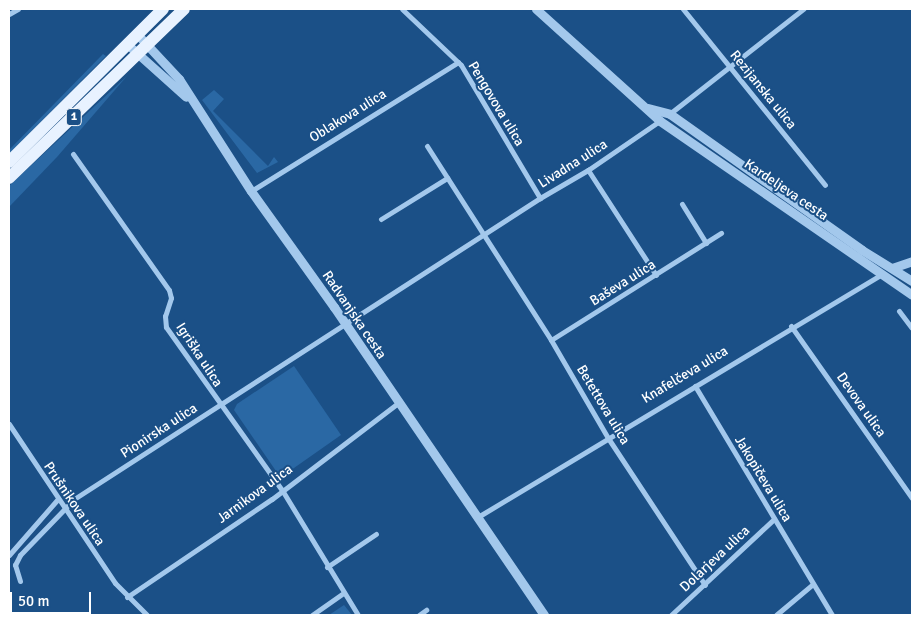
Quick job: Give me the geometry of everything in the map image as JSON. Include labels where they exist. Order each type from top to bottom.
[{"type":"main road","name":"1","points":[[9,162],[163,9]]},
{"type":"main road","name":"1","points":[[9,178],[139,56],[184,9]]},
{"type":"street","points":[[9,14],[18,9]]},
{"type":"street","name":"Pengovova ulica","points":[[402,9],[458,62],[540,198]]},
{"type":"street","name":"Kardeljeva cesta","points":[[536,9],[660,121],[912,295]]},
{"type":"street","name":"Rezijanska ulica","points":[[683,9],[825,185]]},
{"type":"street","name":"Livadna ulica","points":[[345,324],[485,236],[540,198],[588,170],[660,121],[803,9]]},
{"type":"street","name":"Radvanjska cesta","points":[[137,34],[179,79],[190,100],[251,191],[345,324],[475,518],[544,615]]},
{"type":"street","points":[[128,44],[139,56],[190,100]]},
{"type":"street","name":"Oblakova ulica","points":[[251,191],[458,62]]},
{"type":"street","name":"Kardeljeva cesta","points":[[645,107],[670,114],[862,250],[894,267],[912,280]]},
{"type":"street","name":"Betettova ulica","points":[[427,146],[551,340],[608,438],[705,585]]},
{"type":"street","name":"Igriška ulica","points":[[72,154],[169,290],[171,298],[165,316],[166,327],[282,490],[342,594],[358,615]]},
{"type":"street","points":[[588,170],[656,275]]},
{"type":"street","points":[[381,219],[447,178]]},
{"type":"street","points":[[682,204],[706,243]]},
{"type":"street","name":"Baševa ulica","points":[[551,340],[721,233]]},
{"type":"street","name":"Knafelčeva ulica","points":[[475,518],[791,326],[894,267],[912,261]]},
{"type":"street","points":[[899,311],[912,328]]},
{"type":"street","name":"Pionirska ulica","points":[[20,581],[16,571],[17,560],[63,508],[345,324]]},
{"type":"street","name":"Devova ulica","points":[[791,326],[912,498]]},
{"type":"street","name":"Jakopičeva ulica","points":[[695,386],[832,615]]},
{"type":"street","name":"Jarnikova ulica","points":[[125,596],[282,490],[398,403]]},
{"type":"street","name":"Prušnikova ulica","points":[[9,424],[57,500],[125,596],[147,615]]},
{"type":"street","points":[[9,555],[57,500]]},
{"type":"street","name":"Dolarjeva ulica","points":[[671,615],[774,519]]},
{"type":"street","points":[[327,567],[376,534]]},
{"type":"street","points":[[776,615],[813,584]]},
{"type":"street","points":[[312,615],[342,594]]},
{"type":"street","points":[[419,615],[426,610]]},
{"type":"shaded area","points":[[103,54],[106,56],[9,154],[9,150]]},
{"type":"shaded area","points":[[127,76],[57,157],[9,207],[9,186]]},
{"type":"shaded area","points":[[214,90],[224,99],[213,111],[268,166],[274,157],[278,162],[257,173],[202,100]]},
{"type":"shaded area","points":[[294,366],[341,435],[284,475],[276,471],[234,410],[237,404]]},
{"type":"shaded area","points":[[344,605],[352,615],[329,615]]}]
